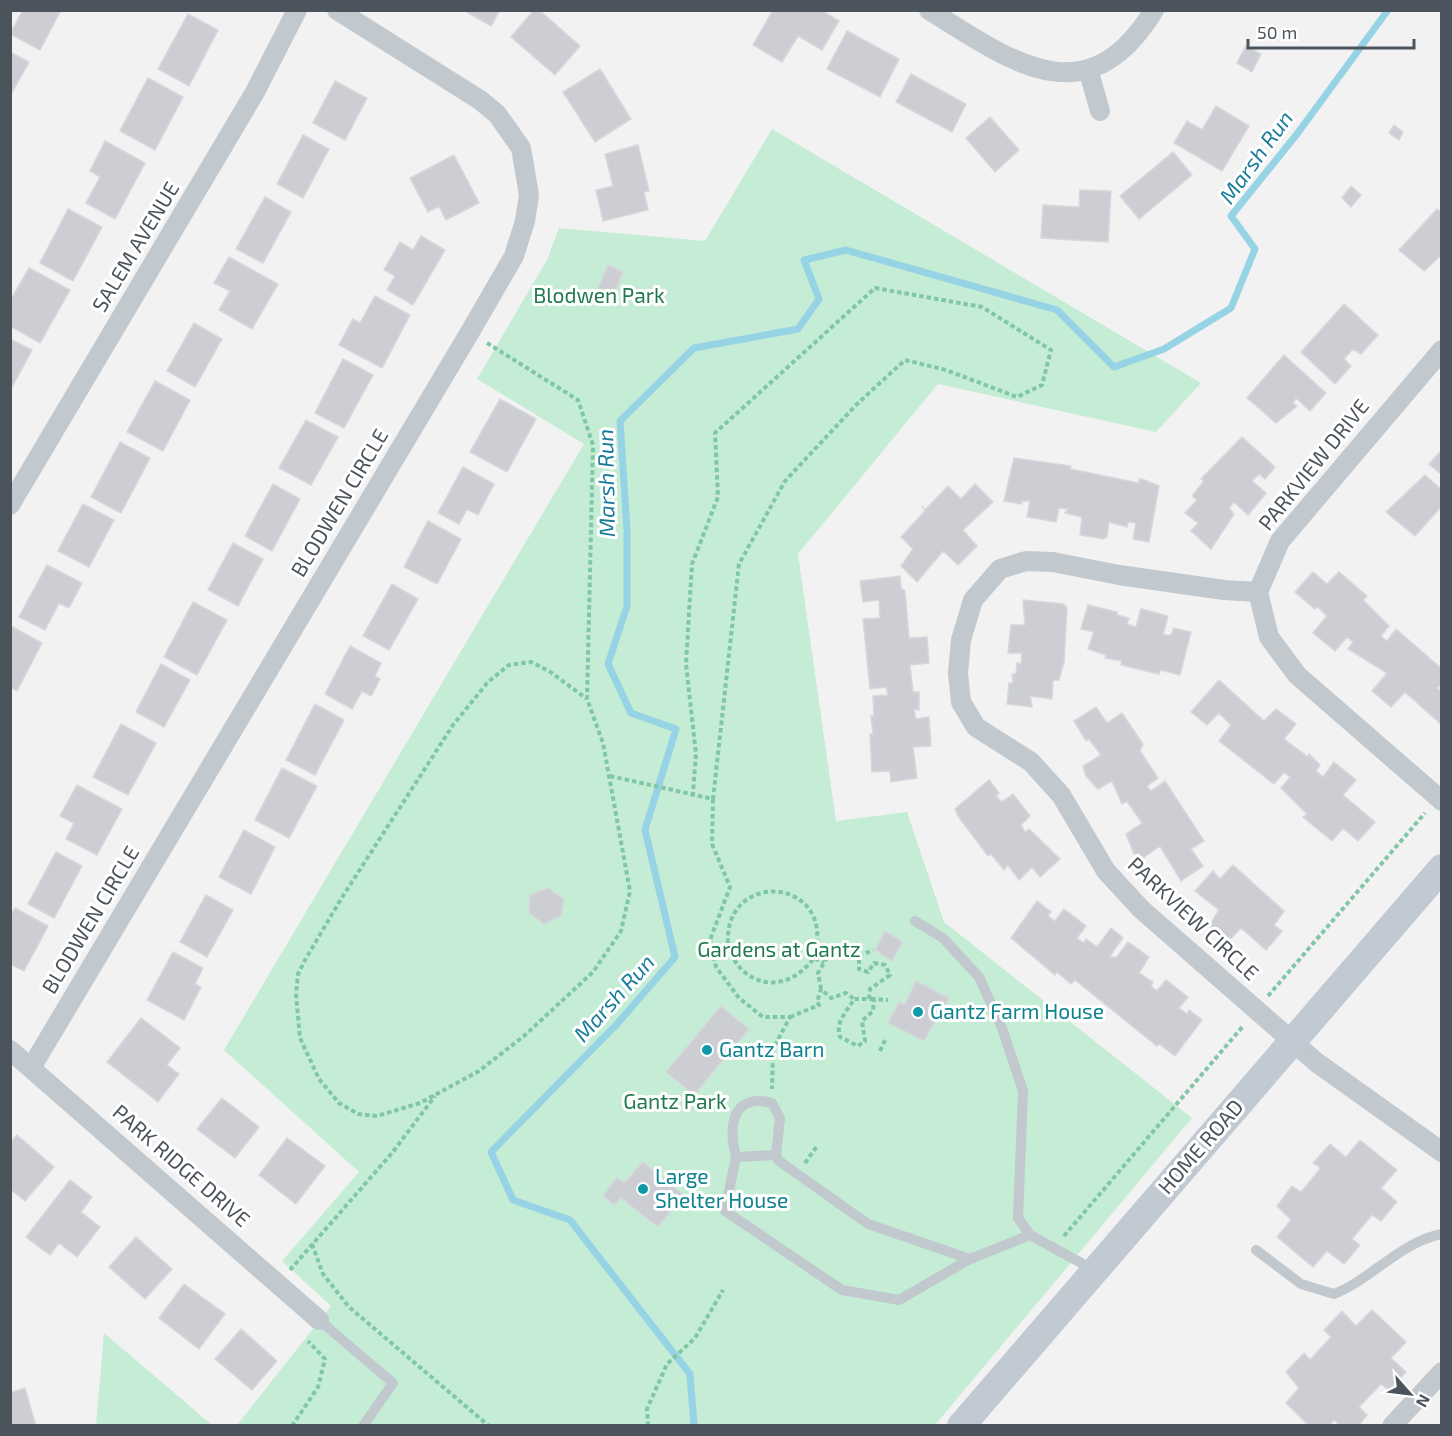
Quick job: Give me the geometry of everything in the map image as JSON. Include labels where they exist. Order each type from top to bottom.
[{"type":"street","name":"SALEM AVENUE","points":[[10,505],[255,92],[297,10]]},
{"type":"street","name":"BLODWEN CIRCLE","points":[[31,1068],[470,332],[514,256],[525,221],[529,195],[521,148],[497,114],[480,100],[337,10]]},
{"type":"street","points":[[929,10],[985,45],[1028,66],[1046,71],[1069,73],[1088,69],[1120,54],[1132,44],[1154,10]]},
{"type":"street","points":[[1088,69],[1100,111]]},
{"type":"street","name":"PARKVIEW DRIVE","points":[[1258,592],[1280,541],[1442,350]]},
{"type":"street","name":"PARKVIEW CIRCLE","points":[[1258,592],[1224,591],[1053,562],[1026,561],[1000,569],[973,600],[962,640],[958,673],[961,702],[976,727],[1031,762],[1061,795],[1106,871],[1141,909],[1291,1041],[1442,1152]]},
{"type":"street","points":[[1258,592],[1269,637],[1297,675],[1442,801]]},
{"type":"street","name":"HOME ROAD","points":[[961,1425],[1442,868]]},
{"type":"street","name":"PARK RIDGE DRIVE","points":[[10,1050],[319,1320]]},
{"type":"street","points":[[1392,1425],[1442,1372]]},
{"type":"lane","points":[[915,921],[943,938],[979,977],[1002,1028],[1023,1091],[1018,1218],[1030,1235],[1095,1270]]},
{"type":"lane","points":[[970,1259],[868,1224],[779,1161],[776,1155],[780,1118],[772,1103],[758,1099],[747,1103],[735,1114],[731,1130],[736,1157],[725,1211],[842,1290],[899,1300],[970,1259],[1030,1235]]},
{"type":"lane","points":[[736,1157],[776,1155]]},
{"type":"lane","points":[[1256,1250],[1301,1284],[1334,1294],[1409,1247],[1442,1234]]},
{"type":"lane","points":[[319,1320],[393,1383],[363,1425]]},
{"type":"path","points":[[693,793],[696,754],[686,664],[692,564],[718,497],[715,433],[875,288],[982,307],[1051,351],[1042,385],[1017,398],[946,370],[905,360],[857,404],[785,481],[739,564],[713,799],[712,844],[730,887],[710,940],[716,967],[739,998],[763,1017],[790,1017],[819,1005],[817,1002],[821,989],[818,974],[830,952],[837,955],[841,948],[859,958]]},
{"type":"path","points":[[470,332],[578,400],[593,445],[587,699],[603,743],[630,891],[621,931],[593,972],[524,1036],[479,1071],[420,1103],[377,1116],[358,1114],[339,1103],[319,1079],[300,1038],[296,994],[298,974],[377,841],[453,725],[488,682],[509,665],[531,662],[555,675],[587,699]]},
{"type":"path","points":[[610,776],[713,799]]},
{"type":"path","points":[[757,894],[789,894],[804,902],[815,918],[820,938],[814,958],[804,971],[791,980],[778,983],[751,978],[730,954],[727,941],[734,912],[744,901],[757,894]]},
{"type":"path","points":[[859,958],[873,950]]},
{"type":"path","points":[[814,958],[824,963]]},
{"type":"path","points":[[854,999],[842,1015],[838,1034],[858,1046],[865,1041],[862,1021],[873,1011],[870,989],[890,975],[885,965],[874,963],[868,972],[863,972],[859,969],[859,958]]},
{"type":"path","points":[[821,989],[831,998],[846,993],[854,999],[888,1000]]},
{"type":"path","points":[[772,1090],[773,1049],[790,1017]]},
{"type":"path","points":[[880,1051],[885,1041]]},
{"type":"path","points":[[278,1283],[392,1153],[438,1094]]},
{"type":"path","points":[[312,1244],[323,1274],[349,1307],[489,1425]]},
{"type":"path","points":[[648,1425],[647,1409],[667,1364],[695,1338],[723,1290]]},
{"type":"path","points":[[292,1425],[318,1387],[325,1359],[308,1341]]},
{"type":"green space","name":"Gantz Park","points":[[772,129],[1201,383],[1156,432],[938,384],[798,554],[836,821],[907,812],[944,922],[1192,1118],[935,1425],[237,1425],[331,1306],[282,1261],[359,1172],[224,1050],[584,444],[477,379],[547,260],[559,228],[705,241]]},
{"type":"green space","points":[[104,1333],[212,1425],[96,1425]]},
{"type":"building","points":[[23,10],[61,10],[40,50],[10,34]]},
{"type":"building","points":[[463,10],[500,10],[491,26]]},
{"type":"building","points":[[534,10],[539,10],[580,46],[555,75],[511,37]]},
{"type":"building","points":[[773,10],[821,10],[839,21],[822,50],[798,36],[782,62],[753,45]]},
{"type":"building","points":[[188,14],[218,30],[189,86],[158,69]]},
{"type":"building","points":[[847,31],[899,59],[880,97],[827,69]]},
{"type":"building","points":[[1246,46],[1261,54],[1252,72],[1237,63]]},
{"type":"building","points":[[10,52],[29,62],[10,96]]},
{"type":"building","points":[[600,69],[631,119],[595,142],[563,92]]},
{"type":"building","points":[[911,74],[966,104],[952,132],[896,102]]},
{"type":"building","points":[[148,78],[183,97],[155,150],[120,131]]},
{"type":"building","points":[[335,81],[367,98],[345,140],[313,123]]},
{"type":"building","points":[[1216,106],[1249,126],[1222,171],[1174,143],[1187,121],[1202,130]]},
{"type":"building","points":[[990,117],[1019,150],[995,172],[966,138]]},
{"type":"building","points":[[1394,125],[1403,132],[1399,140],[1389,133]]},
{"type":"building","points":[[303,135],[329,149],[303,198],[277,184]]},
{"type":"building","points":[[105,141],[145,163],[115,219],[86,203],[100,177],[90,171]]},
{"type":"building","points":[[638,145],[649,191],[644,192],[648,210],[603,221],[596,190],[613,186],[605,154]]},
{"type":"building","points":[[1173,152],[1192,175],[1139,219],[1120,196]]},
{"type":"building","points":[[454,155],[479,203],[446,220],[439,206],[428,212],[410,178]]},
{"type":"building","points":[[1351,186],[1361,195],[1351,207],[1342,198]]},
{"type":"building","points":[[1080,190],[1111,191],[1108,242],[1041,238],[1043,205],[1079,207]]},
{"type":"building","points":[[265,197],[291,212],[263,263],[236,249]]},
{"type":"building","points":[[68,209],[102,227],[73,281],[40,263]]},
{"type":"building","points":[[1437,209],[1442,213],[1442,258],[1439,257],[1424,271],[1399,250]]},
{"type":"building","points":[[421,236],[445,250],[413,305],[387,290],[395,276],[384,270],[400,242],[413,250]]},
{"type":"building","points":[[229,257],[278,284],[252,329],[219,310],[230,291],[214,283]]},
{"type":"building","points":[[608,265],[623,272],[614,294],[598,288]]},
{"type":"building","points":[[29,268],[70,290],[40,343],[10,326],[10,301]]},
{"type":"building","points":[[375,296],[410,315],[382,368],[339,345],[353,319],[360,323]]},
{"type":"building","points":[[1344,304],[1378,335],[1361,354],[1353,349],[1344,359],[1351,366],[1335,384],[1301,352]]},
{"type":"building","points":[[194,323],[222,339],[195,387],[167,371]]},
{"type":"building","points":[[10,339],[32,350],[10,391]]},
{"type":"building","points":[[1284,355],[1326,393],[1310,411],[1296,398],[1293,403],[1297,406],[1276,423],[1247,398]]},
{"type":"building","points":[[343,359],[373,375],[344,428],[315,413]]},
{"type":"building","points":[[155,381],[190,400],[163,451],[127,432]]},
{"type":"building","points":[[500,399],[536,419],[507,472],[470,452]]},
{"type":"building","points":[[306,420],[338,437],[311,485],[279,468]]},
{"type":"building","points":[[1242,437],[1275,467],[1265,479],[1259,474],[1252,481],[1266,493],[1248,515],[1234,502],[1229,508],[1234,514],[1211,549],[1191,531],[1198,523],[1185,513],[1197,500],[1192,496],[1204,481],[1201,479]]},
{"type":"building","points":[[120,442],[150,458],[121,513],[91,497]]},
{"type":"building","points":[[1442,450],[1442,475],[1429,464]]},
{"type":"building","points":[[1014,458],[1071,466],[1070,469],[1139,483],[1139,479],[1142,479],[1159,486],[1149,542],[1133,539],[1136,523],[1128,522],[1127,527],[1109,522],[1107,537],[1103,539],[1080,535],[1082,517],[1065,513],[1068,509],[1059,508],[1056,522],[1027,517],[1030,501],[1022,501],[1022,504],[1004,501]]},
{"type":"building","points":[[463,467],[494,484],[478,515],[467,509],[459,524],[438,513]]},
{"type":"building","points":[[1425,475],[1442,490],[1442,506],[1415,536],[1386,512]]},
{"type":"building","points":[[273,484],[300,499],[272,551],[245,536]]},
{"type":"building","points":[[975,484],[993,502],[963,530],[977,546],[958,565],[943,551],[917,582],[901,566],[913,549],[901,537],[925,511],[922,506],[925,510],[948,486],[961,499]]},
{"type":"building","points":[[83,504],[114,520],[89,567],[58,551]]},
{"type":"building","points":[[428,521],[461,539],[437,584],[404,567]]},
{"type":"building","points":[[233,543],[263,559],[238,606],[208,590]]},
{"type":"building","points":[[47,565],[82,583],[69,608],[59,603],[45,630],[19,617]]},
{"type":"building","points":[[1313,572],[1327,584],[1339,572],[1367,596],[1363,600],[1389,626],[1381,636],[1387,641],[1396,629],[1442,669],[1442,684],[1437,688],[1442,692],[1442,725],[1405,692],[1391,707],[1372,691],[1387,673],[1348,649],[1353,642],[1347,637],[1335,651],[1313,633],[1327,616],[1295,592]]},
{"type":"building","points":[[900,576],[901,588],[905,591],[909,638],[927,637],[929,663],[910,665],[913,692],[919,692],[919,710],[914,709],[916,719],[929,717],[931,746],[913,747],[917,778],[891,782],[890,771],[872,772],[870,734],[873,734],[871,716],[874,716],[873,696],[888,695],[886,687],[870,689],[863,619],[880,618],[879,600],[863,602],[860,581]]},
{"type":"building","points":[[392,584],[418,599],[389,650],[363,636]]},
{"type":"building","points":[[1023,600],[1064,604],[1067,608],[1064,662],[1059,680],[1053,680],[1052,699],[1030,696],[1032,707],[1007,704],[1009,683],[1013,683],[1012,674],[1016,674],[1017,663],[1021,664],[1022,653],[1008,653],[1011,625],[1025,625]]},
{"type":"building","points":[[193,602],[227,620],[197,675],[164,657]]},
{"type":"building","points":[[1088,605],[1117,612],[1117,615],[1129,618],[1127,624],[1136,627],[1141,609],[1168,616],[1163,635],[1171,635],[1174,628],[1191,632],[1180,675],[1160,670],[1159,674],[1121,665],[1122,661],[1105,658],[1106,655],[1088,649],[1094,632],[1081,629]]},
{"type":"building","points":[[11,626],[42,643],[17,691],[10,687]]},
{"type":"building","points":[[350,646],[381,663],[375,676],[380,679],[371,696],[362,691],[352,709],[325,694]]},
{"type":"building","points":[[161,664],[190,680],[164,727],[136,712]]},
{"type":"building","points":[[1219,680],[1264,721],[1276,709],[1296,724],[1284,739],[1308,757],[1309,754],[1320,765],[1316,771],[1323,777],[1334,762],[1356,780],[1343,795],[1375,822],[1358,841],[1343,828],[1332,841],[1303,817],[1307,814],[1281,788],[1290,777],[1284,772],[1274,784],[1219,741],[1231,725],[1219,713],[1207,725],[1191,712]]},
{"type":"building","points":[[315,704],[344,720],[315,775],[286,760]]},
{"type":"building","points":[[1096,707],[1107,723],[1122,713],[1143,744],[1140,751],[1158,778],[1147,786],[1151,791],[1165,781],[1204,841],[1191,849],[1203,866],[1181,881],[1160,846],[1143,858],[1138,854],[1135,856],[1126,834],[1142,823],[1127,801],[1122,804],[1112,781],[1098,789],[1086,776],[1083,766],[1101,755],[1089,739],[1086,741],[1074,721]]},
{"type":"building","points":[[121,724],[156,743],[128,795],[93,777]]},
{"type":"building","points":[[282,768],[317,786],[289,838],[255,820]]},
{"type":"building","points":[[989,780],[999,793],[996,796],[1002,802],[1013,794],[1030,816],[1021,825],[1025,832],[1029,829],[1060,859],[1040,877],[1032,867],[1019,880],[1008,865],[1004,870],[991,854],[988,856],[958,816],[955,809]]},
{"type":"building","points":[[77,785],[122,809],[97,855],[66,839],[74,823],[60,816]]},
{"type":"building","points":[[244,830],[275,847],[251,894],[219,877]]},
{"type":"building","points":[[56,852],[82,866],[54,918],[28,904]]},
{"type":"building","points":[[1233,865],[1284,911],[1274,925],[1282,931],[1266,950],[1241,928],[1227,943],[1209,926],[1219,910],[1195,891],[1213,871],[1220,879]]},
{"type":"building","points":[[548,888],[564,899],[561,916],[544,924],[529,913],[530,895]]},
{"type":"building","points":[[206,895],[233,910],[207,957],[180,942]]},
{"type":"building","points":[[1037,901],[1051,912],[1048,916],[1055,921],[1064,909],[1086,926],[1077,938],[1084,943],[1086,939],[1097,947],[1111,928],[1123,938],[1110,956],[1116,958],[1128,942],[1149,957],[1139,973],[1153,982],[1151,986],[1157,991],[1166,980],[1188,997],[1179,1008],[1187,1014],[1189,1010],[1202,1020],[1175,1056],[1159,1044],[1157,1046],[1075,980],[1071,984],[1057,972],[1055,975],[1011,938]]},
{"type":"building","points":[[15,908],[48,926],[24,971],[10,964],[10,916]]},
{"type":"building","points":[[885,931],[903,942],[892,961],[875,950]]},
{"type":"building","points":[[173,952],[203,968],[195,984],[201,987],[184,1020],[147,1000]]},
{"type":"building","name":"Gantz Farm House","points":[[916,981],[949,998],[924,1041],[888,1023],[899,1002],[905,1004]]},
{"type":"building","name":"Gantz Barn","points":[[721,1006],[749,1029],[694,1095],[666,1072]]},
{"type":"building","points":[[141,1018],[180,1048],[167,1065],[179,1074],[158,1102],[107,1062]]},
{"type":"building","points":[[222,1098],[259,1127],[235,1158],[197,1129]]},
{"type":"building","points":[[17,1135],[54,1167],[25,1201],[10,1189],[10,1143]]},
{"type":"building","points":[[287,1138],[325,1166],[296,1204],[259,1175]]},
{"type":"building","points":[[1360,1140],[1397,1170],[1381,1188],[1397,1202],[1381,1221],[1372,1215],[1352,1239],[1360,1245],[1344,1264],[1327,1251],[1313,1267],[1277,1237],[1291,1220],[1277,1206],[1292,1186],[1301,1192],[1321,1168],[1313,1163],[1330,1144],[1346,1157]]},
{"type":"building","name":"Large Shelter House","points":[[643,1162],[684,1195],[658,1227],[621,1198],[614,1205],[603,1196],[617,1177],[624,1183]]},
{"type":"building","points":[[70,1180],[92,1197],[81,1212],[100,1227],[77,1257],[59,1243],[50,1255],[26,1237]]},
{"type":"building","points":[[136,1237],[172,1269],[145,1299],[109,1267]]},
{"type":"building","points":[[184,1284],[225,1314],[199,1349],[159,1318]]},
{"type":"building","points":[[1372,1310],[1406,1342],[1391,1358],[1406,1372],[1389,1390],[1381,1384],[1359,1407],[1367,1415],[1358,1426],[1341,1426],[1334,1420],[1328,1426],[1309,1426],[1286,1403],[1299,1388],[1286,1372],[1304,1353],[1310,1360],[1331,1337],[1324,1330],[1342,1311],[1356,1326]]},
{"type":"building","points":[[241,1329],[277,1361],[252,1390],[215,1359]]},
{"type":"building","points":[[25,1388],[36,1426],[10,1426],[10,1393]]},
{"type":"waterway","name":"Marsh Run","points":[[694,1426],[690,1374],[570,1220],[513,1200],[491,1152],[617,1024],[675,957],[645,830],[676,729],[631,713],[608,664],[627,606],[627,530],[620,421],[694,348],[798,329],[819,299],[804,260],[846,250],[1057,310],[1114,367],[1164,349],[1231,308],[1255,249],[1231,216],[1297,134],[1388,10]]},
{"type":"place","name":"Gantz Farm House","points":[[918,1012]]},
{"type":"place","name":"Gantz Barn","points":[[707,1050]]},
{"type":"place","name":"Large Shelter House","points":[[643,1189]]},
{"type":"park label","name":"Blodwen Park","points":[[599,296]]},
{"type":"park label","name":"Gardens at Gantz","points":[[779,950]]}]
